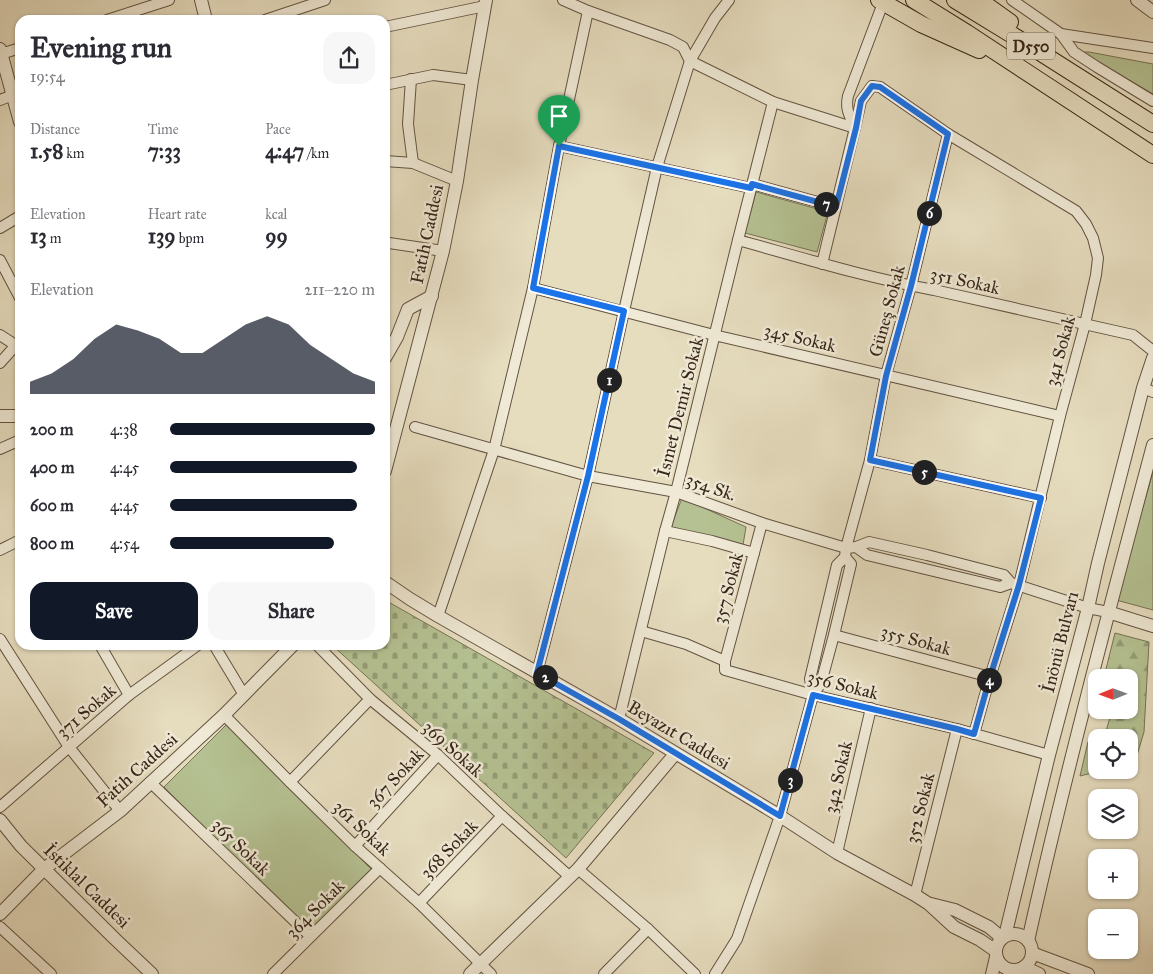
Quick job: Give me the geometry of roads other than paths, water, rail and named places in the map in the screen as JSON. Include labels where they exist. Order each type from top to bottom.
[{"type":"highway","name":"D550","points":[[914,0],[1151,154]]},
{"type":"highway","name":"D550","points":[[954,0],[1153,124]]},
{"type":"highway","points":[[980,0],[1105,94]]},
{"type":"highway","points":[[881,1],[921,24],[1021,69]]},
{"type":"street","points":[[122,15],[169,0]]},
{"type":"street","points":[[201,0],[205,15]]},
{"type":"street","points":[[280,15],[325,0]]},
{"type":"street","points":[[563,0],[588,11],[670,40],[683,48],[690,61],[773,102],[856,128]]},
{"type":"street","points":[[537,673],[588,476],[657,167],[690,61],[715,18],[729,0]]},
{"type":"street","points":[[1012,0],[1061,34],[1074,52],[1097,68],[1153,100]]},
{"type":"street","points":[[1137,0],[1153,12]]},
{"type":"street","points":[[822,264],[856,128],[846,104],[881,1]]},
{"type":"street","points":[[390,26],[485,3]]},
{"type":"street","name":"Fatih Caddesi","points":[[390,452],[443,250],[457,181],[485,3]]},
{"type":"street","points":[[438,616],[494,450],[533,288],[559,146],[588,11]]},
{"type":"street","points":[[1061,34],[1153,48]]},
{"type":"street","points":[[15,49],[1,52],[15,92]]},
{"type":"street","points":[[390,84],[433,75],[472,80]]},
{"type":"street","points":[[411,79],[408,124],[413,163]]},
{"type":"street","name":"341 Sokak","points":[[856,128],[861,101],[872,86],[880,87],[948,134],[1076,211],[1086,224],[1093,238],[1098,258],[1096,276],[1085,324],[1060,416],[1041,498],[1015,584],[974,734]]},
{"type":"street","points":[[0,100],[15,95]]},
{"type":"street","name":"İsmet Demir Sokak","points":[[619,719],[773,102]]},
{"type":"street","name":"Güneş Sokak","points":[[715,974],[737,938],[780,816],[813,695],[821,683],[850,564],[849,551],[870,460],[886,376],[911,286],[948,134]]},
{"type":"street","points":[[559,146],[751,186],[836,207]]},
{"type":"street","points":[[390,161],[413,163],[457,181]]},
{"type":"street","points":[[0,228],[15,219]]},
{"type":"street","name":"351 Sokak","points":[[738,240],[822,264],[911,286],[1133,335],[1153,351]]},
{"type":"street","points":[[390,243],[443,250]]},
{"type":"street","points":[[0,262],[15,289]]},
{"type":"street","name":"345 Sokak","points":[[533,288],[714,335],[1060,416]]},
{"type":"street","points":[[390,349],[408,309],[432,296]]},
{"type":"street","points":[[0,335],[15,344]]},
{"type":"street","points":[[0,363],[15,349]]},
{"type":"street","name":"İnönü Bulvarı","points":[[1004,937],[1098,563],[1148,390],[1153,358]]},
{"type":"street","points":[[0,416],[15,416]]},
{"type":"street","name":"354 Sk.","points":[[415,427],[588,476],[676,492],[762,523],[849,551],[869,542],[927,554],[1004,575],[1015,584],[1088,608],[1108,612]]},
{"type":"street","points":[[0,449],[15,442]]},
{"type":"street","points":[[1022,970],[1031,958],[1030,947],[1039,891],[1108,612],[1153,445]]},
{"type":"street","points":[[870,460],[1041,498]]},
{"type":"street","name":"357 Sokak","points":[[725,661],[762,523]]},
{"type":"street","points":[[665,531],[712,541],[754,553]]},
{"type":"street","points":[[0,550],[15,542]]},
{"type":"street","name":"Güneş Sokak","points":[[813,695],[810,680],[838,565],[849,551]]},
{"type":"street","points":[[390,585],[410,599]]},
{"type":"street","points":[[390,592],[410,599]]},
{"type":"street","name":"Beyazıt Caddesi","points":[[410,599],[619,719],[780,816],[836,853],[915,895],[929,904],[954,927],[980,940],[996,954]]},
{"type":"street","points":[[1108,612],[1153,626]]},
{"type":"street","name":"356 Sokak","points":[[641,631],[686,644],[725,661],[725,670],[813,695],[957,729],[1049,755]]},
{"type":"street","name":"355 Sokak","points":[[834,635],[990,677]]},
{"type":"street","points":[[0,639],[69,747],[120,811]]},
{"type":"street","points":[[103,650],[130,694]]},
{"type":"street","name":"371 Sokak","points":[[0,807],[130,694],[191,650]]},
{"type":"street","points":[[217,650],[244,695]]},
{"type":"street","name":"Fatih Caddesi","points":[[0,914],[44,869],[120,811],[224,715],[287,650]]},
{"type":"street","name":"369 Sokak","points":[[322,650],[370,699],[438,755],[502,816],[648,929],[695,974]]},
{"type":"street","points":[[290,782],[370,699]]},
{"type":"street","name":"342 Sokak","points":[[836,853],[871,708]]},
{"type":"street","name":"361 Sokak","points":[[224,715],[355,846],[419,903],[480,963]]},
{"type":"street","name":"352 Sokak","points":[[915,895],[957,729]]},
{"type":"street","points":[[470,974],[574,873],[675,754]]},
{"type":"street","name":"367 Sokak","points":[[355,846],[438,755]]},
{"type":"street","name":"365 Sokak","points":[[150,782],[310,936]]},
{"type":"street","name":"368 Sokak","points":[[419,903],[502,816]]},
{"type":"street","name":"İstiklal Caddesi","points":[[0,820],[21,846],[152,974]]},
{"type":"street","name":"364 Sokak","points":[[273,974],[380,868]]},
{"type":"street","name":"Beyazıt Caddesi","points":[[929,904],[955,910],[989,927],[1004,937]]},
{"type":"street","points":[[0,927],[51,974]]},
{"type":"street","points":[[604,974],[648,929]]},
{"type":"street","points":[[992,974],[996,946],[1004,937],[1015,934],[1024,937],[1030,947],[1088,974]]},
{"type":"street","points":[[996,954],[999,962],[1006,968],[1039,974]]},
{"type":"street","points":[[480,963],[491,974]]}]
